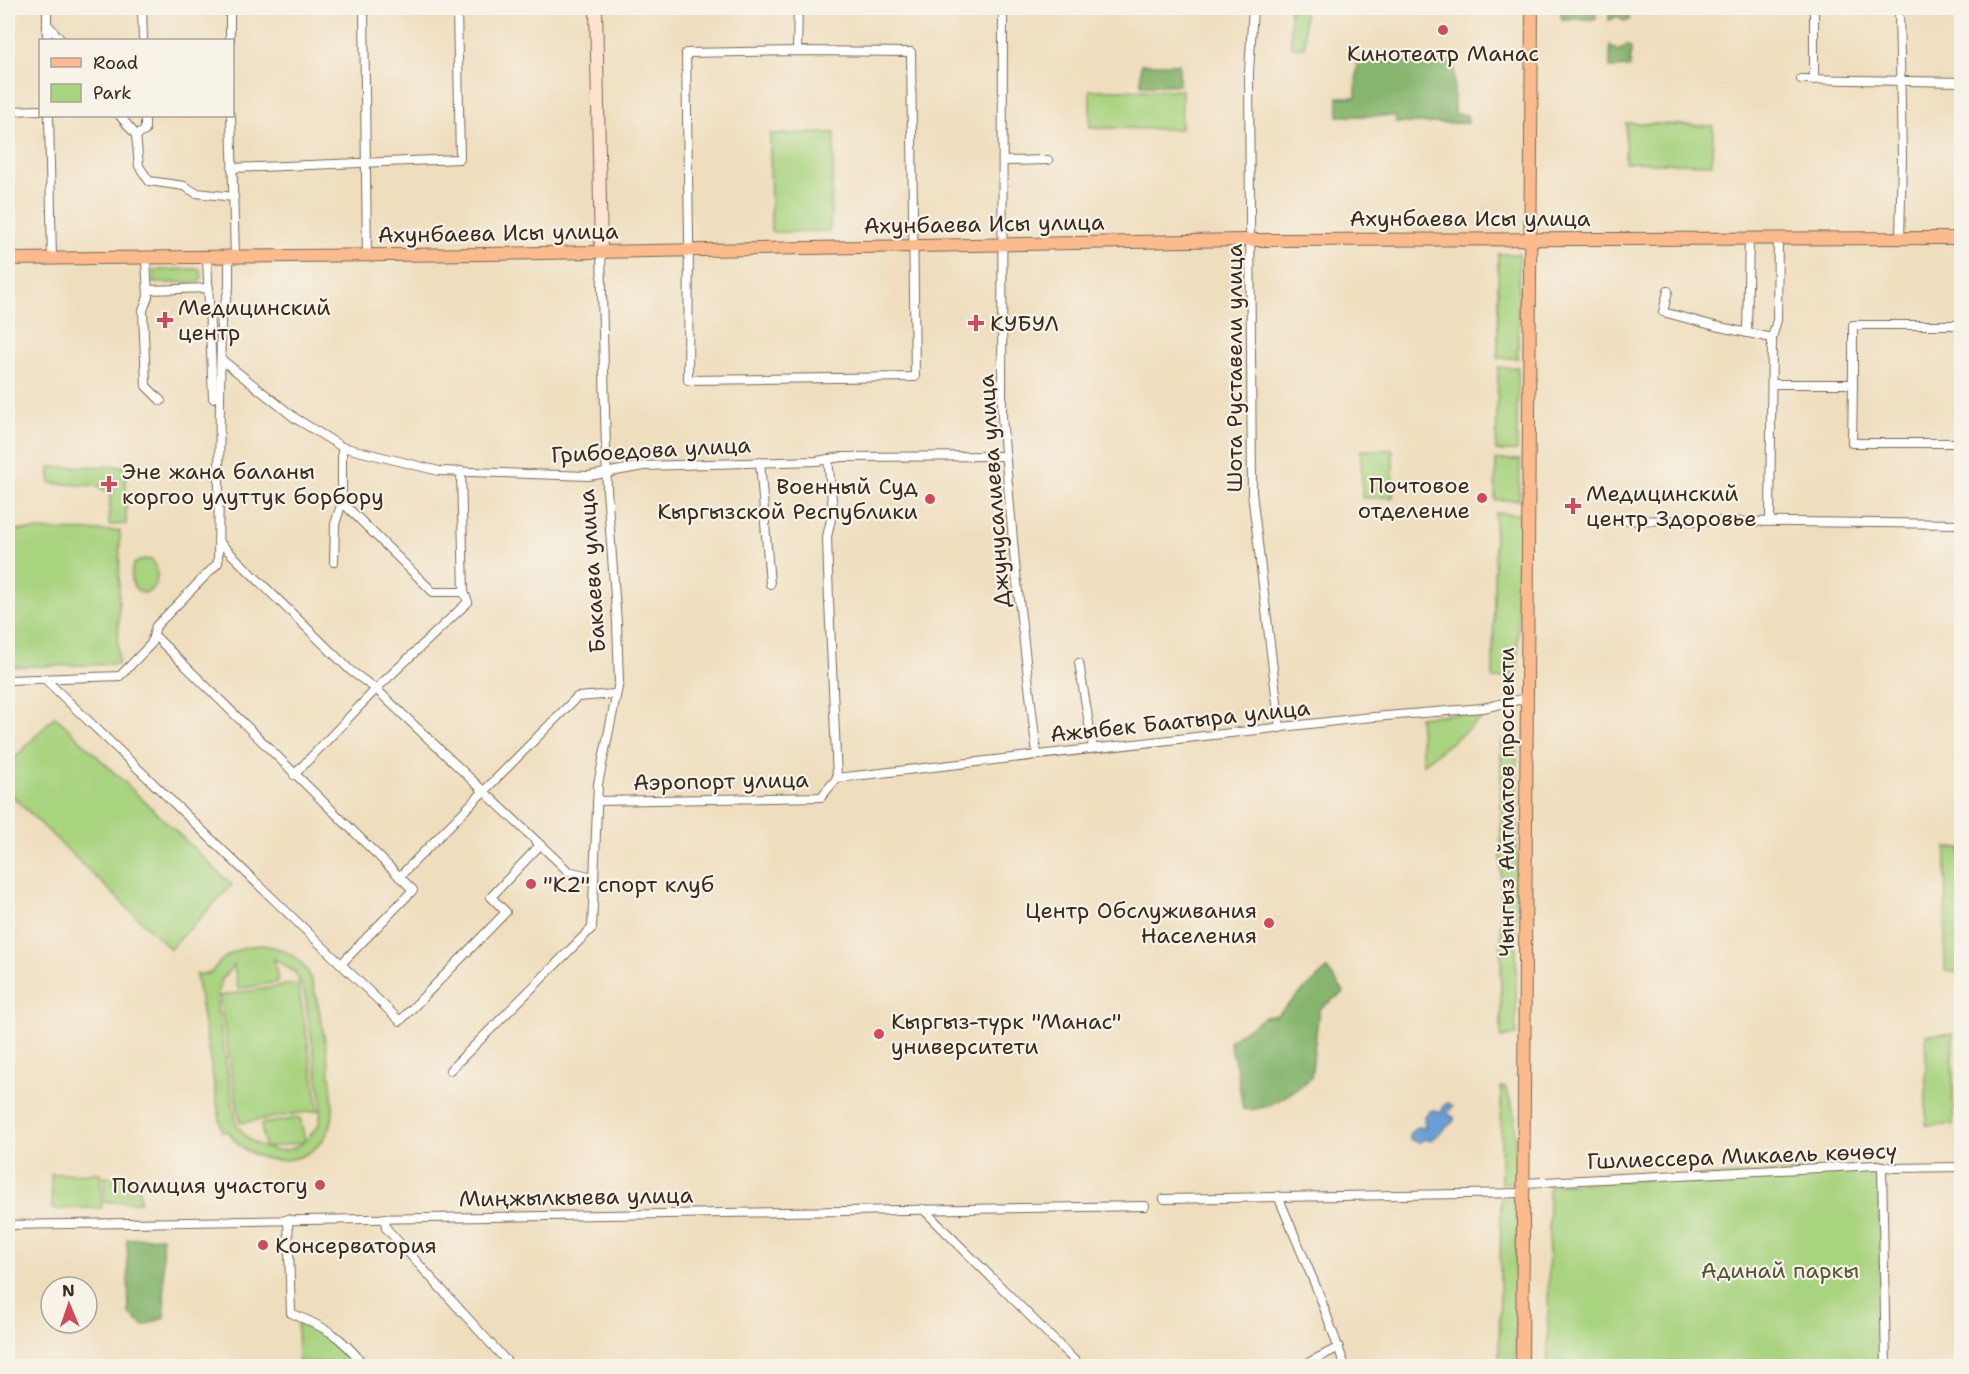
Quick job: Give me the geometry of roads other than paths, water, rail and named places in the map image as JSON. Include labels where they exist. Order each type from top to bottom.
[{"type":"main road","name":"Бакаева улица","points":[[596,8],[601,252]]},
{"type":"main road","name":"Чынгыз Айтматов проспекти","points":[[1522,1366],[1532,8]]},
{"type":"main road","name":"Ахунбаева Исы улица","points":[[8,259],[367,256],[1004,243],[1531,238],[1962,238]]},
{"type":"street","points":[[47,8],[47,39]]},
{"type":"street","points":[[142,8],[143,39]]},
{"type":"street","points":[[230,8],[230,39]]},
{"type":"street","points":[[364,8],[367,256]]},
{"type":"street","points":[[232,168],[460,159],[457,8]]},
{"type":"street","points":[[797,51],[798,8]]},
{"type":"street","name":"Джунусалиева улица","points":[[1003,8],[1002,417],[1037,755]]},
{"type":"street","name":"Шота Руставели улица","points":[[1253,8],[1249,72],[1252,493],[1280,728]]},
{"type":"street","points":[[1814,8],[1814,80]]},
{"type":"street","points":[[1899,8],[1898,81],[1902,157],[1900,238]]},
{"type":"street","points":[[47,24],[60,39]]},
{"type":"street","points":[[911,52],[914,246],[915,377],[688,381],[686,53],[911,52]]},
{"type":"street","points":[[1801,79],[1962,82]]},
{"type":"street","points":[[8,111],[39,110]]},
{"type":"street","points":[[49,117],[52,259]]},
{"type":"street","points":[[121,117],[136,135],[139,166],[149,181],[184,186],[196,193],[234,197]]},
{"type":"street","points":[[136,135],[145,132],[145,117]]},
{"type":"street","points":[[8,680],[120,676],[151,644],[156,626],[218,563],[221,319],[232,257],[234,197],[231,117]]},
{"type":"street","points":[[1004,162],[1048,160]]},
{"type":"street","points":[[1747,333],[1749,238]]},
{"type":"street","points":[[1770,520],[1772,338],[1777,320],[1778,238]]},
{"type":"street","name":"Бакаева улица","points":[[450,1070],[592,928],[597,801],[619,682],[607,472],[601,252]]},
{"type":"street","points":[[207,257],[213,398]]},
{"type":"street","points":[[146,258],[148,290],[143,310],[146,387],[161,401]]},
{"type":"street","points":[[148,290],[209,288]]},
{"type":"street","points":[[1668,291],[1662,309],[1664,312],[1772,338]]},
{"type":"street","points":[[1962,325],[1853,324],[1852,443],[1962,443]]},
{"type":"street","name":"Грибоедова улица","points":[[222,360],[295,418],[342,447],[439,471],[589,476],[643,466],[828,459],[1005,456]]},
{"type":"street","points":[[1772,384],[1853,384]]},
{"type":"street","points":[[334,562],[336,524],[342,502],[342,447]]},
{"type":"street","points":[[828,459],[833,510],[827,537],[837,778]]},
{"type":"street","points":[[760,462],[770,584]]},
{"type":"street","points":[[294,775],[376,689],[468,602],[464,592],[461,471]]},
{"type":"street","points":[[342,502],[434,592],[464,592]]},
{"type":"street","points":[[1604,520],[1770,520],[1962,524]]},
{"type":"street","points":[[219,541],[351,671],[376,689],[568,871],[593,877]]},
{"type":"street","points":[[154,635],[413,890],[341,964]]},
{"type":"street","points":[[1079,663],[1092,748]]},
{"type":"street","points":[[46,680],[400,1021],[506,912],[491,897],[540,845]]},
{"type":"street","points":[[399,877],[577,698],[616,694]]},
{"type":"street","name":"Ажыбек Баатыра улица","points":[[837,778],[1092,748],[1483,708],[1527,698]]},
{"type":"street","name":"Аэропорт улица","points":[[597,801],[821,797],[837,778]]},
{"type":"street","points":[[1882,1167],[1886,1366]]},
{"type":"street","name":"Гшлиессера Микаель көчөсү","points":[[1164,1199],[1524,1188],[1882,1167],[1962,1167]]},
{"type":"street","points":[[1278,1196],[1346,1366]]},
{"type":"street","name":"Миңжылкыева улица","points":[[8,1225],[1145,1206]]},
{"type":"street","points":[[923,1209],[1080,1366]]},
{"type":"street","points":[[385,1218],[386,1228],[511,1366]]},
{"type":"street","points":[[288,1219],[291,1313],[329,1329],[345,1341],[364,1366]]},
{"type":"street","points":[[1302,1366],[1339,1347]]},
{"type":"water","points":[[1447,1103],[1453,1106],[1447,1114],[1454,1117],[1454,1121],[1430,1141],[1424,1139],[1419,1143],[1410,1139],[1410,1133],[1418,1127],[1425,1128],[1424,1116],[1432,1110],[1442,1113],[1443,1106]]},
{"type":"place","name":"Кинотеатр Манас","points":[[1443,30]]},
{"type":"place","name":"Медицинский центр","points":[[165,320]]},
{"type":"place","name":"КУБУЛ","points":[[976,323]]},
{"type":"place","name":"Эне жана баланы коргоо улуттук борбору","points":[[109,484]]},
{"type":"place","name":"Почтовое отделение","points":[[1482,498]]},
{"type":"place","name":"Военный Суд Кыргызской Республики","points":[[930,499]]},
{"type":"place","name":"Медицинский центр Здоровье","points":[[1573,506]]},
{"type":"place","name":"\"К2\" спорт клуб","points":[[531,884]]},
{"type":"place","name":"Центр Обслуживания Населения","points":[[1269,923]]},
{"type":"place","name":"Кыргыз-түрк \"Манас\" университети","points":[[879,1034]]},
{"type":"place","name":"Полиция участогу","points":[[320,1185]]},
{"type":"place","name":"Консерватория","points":[[263,1245]]},
{"type":"park label","name":"Адинай паркы","points":[[1780,1270]]}]
